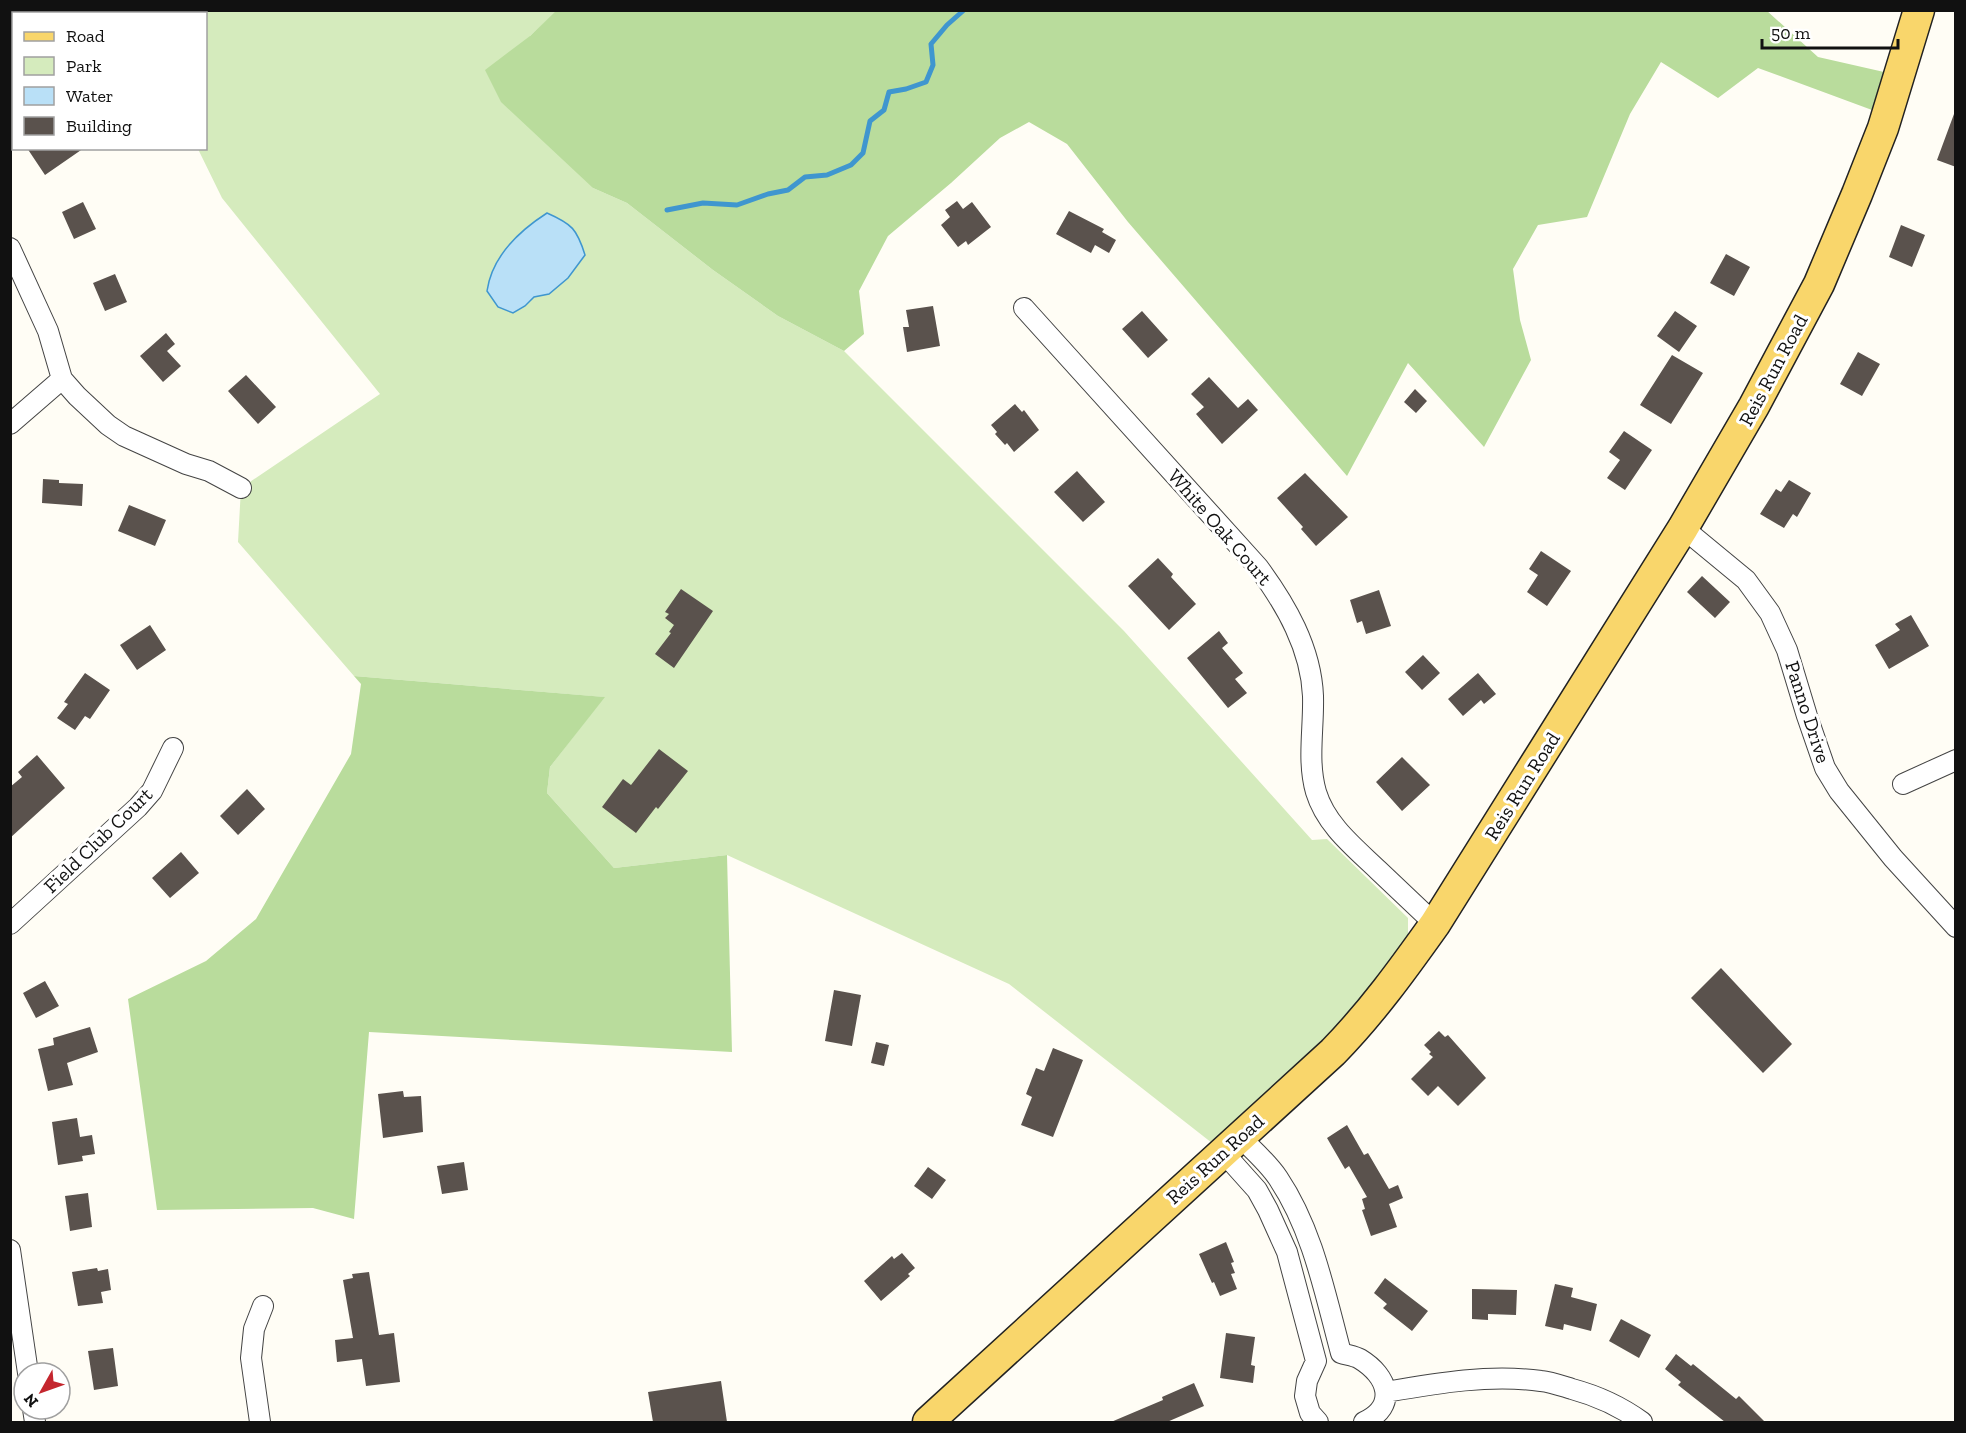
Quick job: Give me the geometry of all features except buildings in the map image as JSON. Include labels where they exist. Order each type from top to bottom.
[{"type":"main road","name":"Reis Run Road","points":[[928,1422],[1333,1052],[1386,992],[1435,924],[1683,528],[1754,406],[1819,284],[1883,128],[1919,10]]},
{"type":"street","points":[[10,248],[48,331],[62,379],[77,396],[123,436],[217,475],[241,488]]},
{"type":"street","name":"White Oak Court","points":[[1024,308],[1258,567],[1276,592],[1301,640],[1308,666],[1313,694],[1311,762],[1317,793],[1324,809],[1336,830],[1435,924]]},
{"type":"street","points":[[10,424],[62,379]]},
{"type":"street","name":"Panno Drive","points":[[1683,528],[1746,580],[1770,614],[1787,650],[1825,768],[1839,791],[1893,858],[1956,927]]},
{"type":"street","name":"Field Club Court","points":[[10,924],[138,807],[152,790],[173,748]]},
{"type":"street","points":[[1903,784],[1956,760]]},
{"type":"street","points":[[1232,1144],[1277,1177],[1291,1200],[1311,1246],[1341,1353]]},
{"type":"street","points":[[1232,1144],[1268,1210],[1287,1252],[1316,1361],[1307,1381],[1305,1396],[1310,1413],[1318,1422]]},
{"type":"street","points":[[10,1250],[26,1361]]},
{"type":"street","points":[[261,1422],[251,1358],[254,1329],[263,1305]]},
{"type":"street","points":[[1316,1361],[1341,1353],[1358,1358],[1372,1368],[1386,1392],[1383,1408],[1372,1419],[1364,1422]]},
{"type":"street","points":[[1386,1392],[1450,1381],[1505,1378],[1543,1381],[1597,1396],[1642,1422]]},
{"type":"green space","points":[[557,10],[1766,10],[1818,57],[1884,72],[1872,110],[1758,68],[1718,98],[1661,62],[1630,114],[1587,217],[1538,225],[1513,269],[1520,320],[1531,360],[1484,447],[1408,363],[1347,476],[1128,222],[1067,144],[1029,122],[1000,138],[888,236],[859,291],[864,334],[844,351],[778,316],[713,270],[627,203],[593,188],[501,102],[485,70],[530,36]]},
{"type":"green space","points":[[557,11],[530,36],[593,188],[627,203],[713,270],[778,316],[844,351],[1124,631],[1312,840],[1327,839],[1408,918],[1408,943],[1344,1020],[1212,1143],[1009,984],[727,855],[614,868],[547,793],[550,767],[604,697],[354,676],[238,542],[241,488],[380,394],[222,198],[198,150],[207,150],[207,12],[116,12]]},
{"type":"green space","points":[[354,676],[605,697],[550,767],[547,793],[614,868],[727,855],[732,1052],[369,1032],[354,1219],[313,1208],[157,1210],[128,999],[206,961],[256,919],[351,754],[361,684]]},
{"type":"water","points":[[547,213],[572,228],[585,255],[568,278],[549,294],[534,297],[513,313],[498,307],[487,291],[495,267],[517,236]]},
{"type":"waterway","points":[[667,210],[703,203],[737,205],[768,194],[788,190],[805,177],[827,175],[851,165],[863,153],[870,121],[884,110],[889,92],[926,82],[933,65],[931,44],[964,10]]}]
